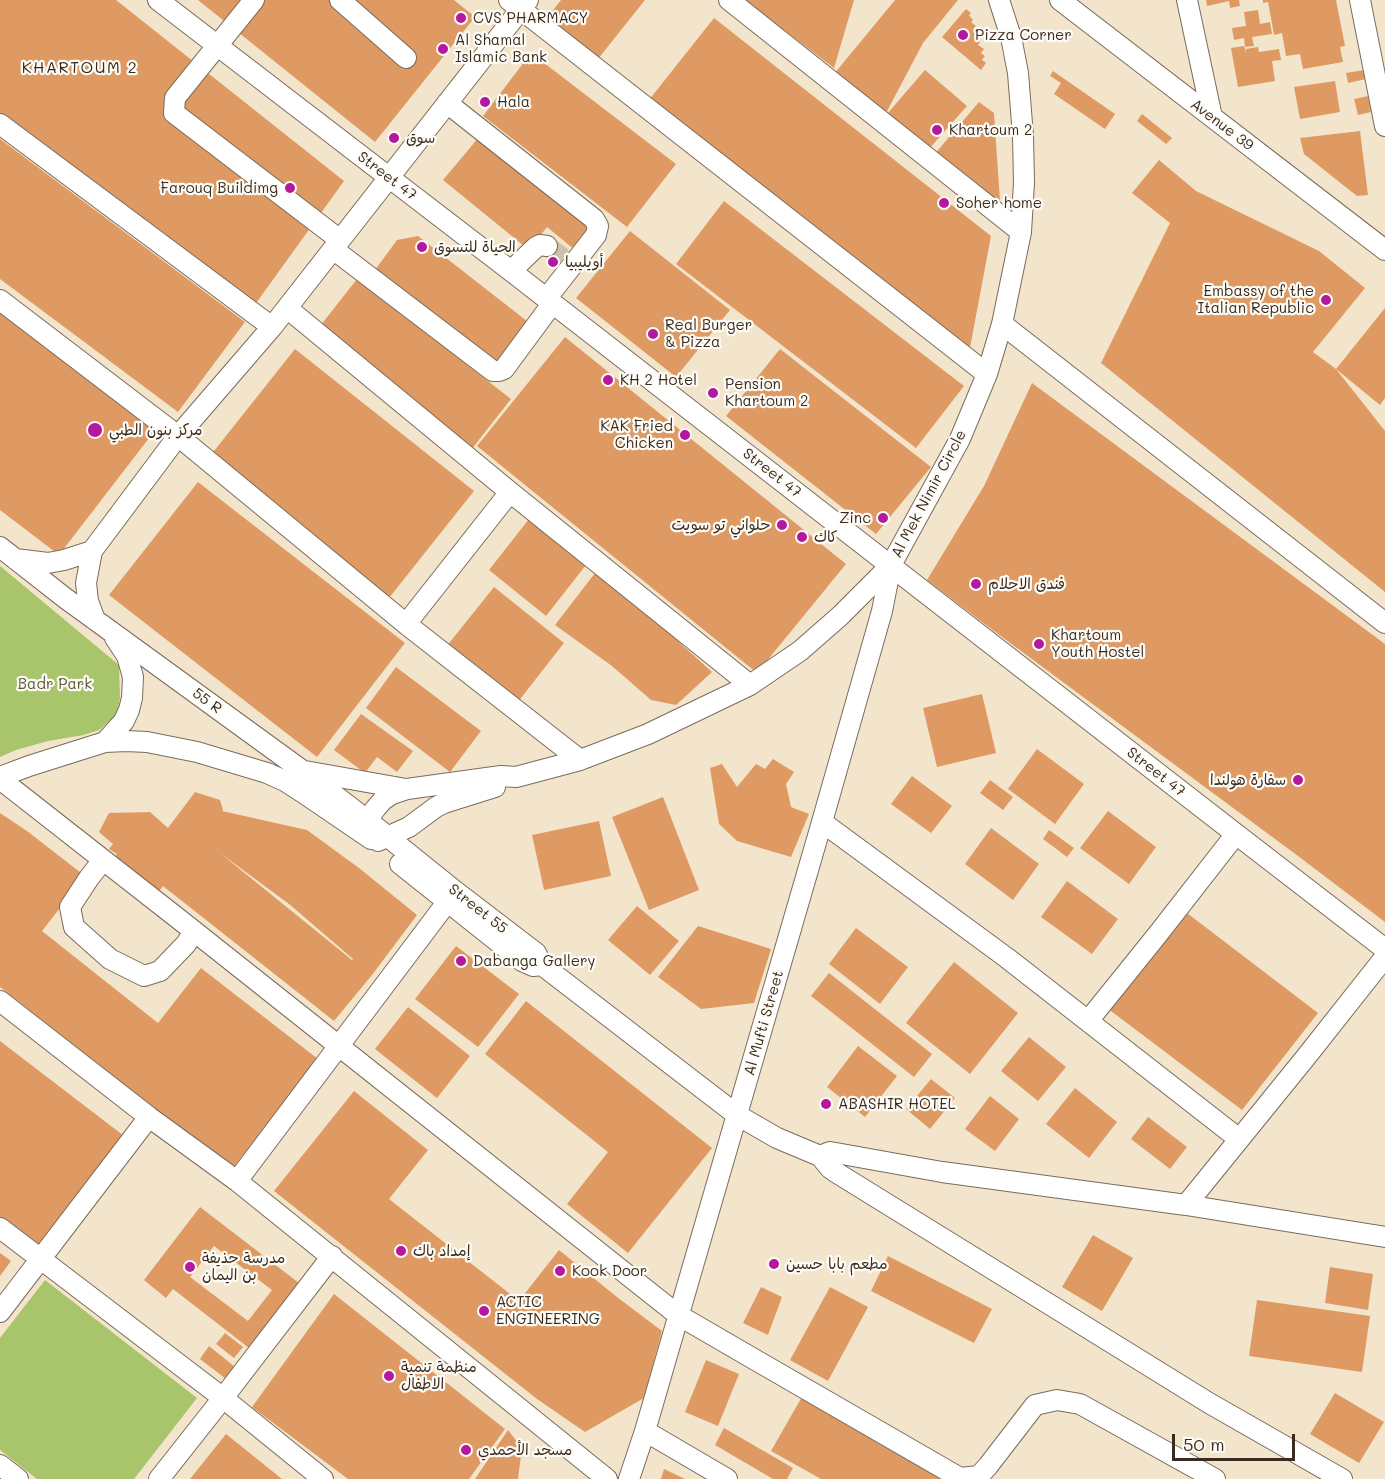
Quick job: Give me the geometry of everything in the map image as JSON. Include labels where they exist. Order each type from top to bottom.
[{"type":"street","name":"Street 47","points":[[158,0],[511,270],[1385,949]]},
{"type":"street","points":[[254,0],[175,98],[174,113],[493,371],[499,371],[504,369],[549,301],[567,262],[596,235],[598,226],[594,219],[447,103]]},
{"type":"street","points":[[340,0],[406,58]]},
{"type":"street","points":[[729,0],[1021,232]]},
{"type":"street","name":"Al Mek Nimir Circle","points":[[373,833],[383,800],[392,794],[407,789],[501,776],[516,777],[579,760],[648,734],[750,685],[800,651],[840,616],[891,565],[960,439],[987,374],[1002,324],[1021,232],[1024,183],[1018,73],[1011,37],[999,0]]},
{"type":"street","name":"Avenue 39","points":[[1060,0],[1385,250]]},
{"type":"street","points":[[1187,0],[1212,117]]},
{"type":"street","points":[[1360,0],[1385,126]]},
{"type":"street","points":[[105,742],[124,721],[131,704],[133,677],[127,656],[103,626],[88,601],[86,583],[92,551],[178,436],[272,327],[389,178],[447,103],[519,3],[987,374]]},
{"type":"street","points":[[0,124],[272,327]]},
{"type":"street","points":[[511,270],[536,247],[547,246]]},
{"type":"street","points":[[0,300],[178,436],[406,624],[579,760]]},
{"type":"street","points":[[287,308],[510,492],[750,685]]},
{"type":"street","points":[[1002,324],[1385,623]]},
{"type":"street","points":[[406,624],[510,492]]},
{"type":"street","points":[[8,553],[48,563],[92,551]]},
{"type":"street","name":"55 R","points":[[8,553],[103,626],[303,771]]},
{"type":"street","name":"Al Mufti Street","points":[[629,1479],[645,1431],[822,822],[882,610],[891,565]]},
{"type":"street","points":[[237,1181],[339,1046],[451,897],[373,833],[285,781],[259,770],[197,752],[147,742],[105,742],[28,766],[0,778],[194,931],[339,1046],[678,1315],[960,1478],[979,1476],[1035,1404],[1057,1400],[1080,1404],[1215,1479]]},
{"type":"street","points":[[303,771],[407,789]]},
{"type":"street","name":"Street 55","points":[[303,771],[373,833],[428,869],[451,897],[536,953],[542,965],[737,1115],[777,1138],[820,1156],[830,1168],[839,1164]]},
{"type":"street","points":[[373,833],[409,827],[444,803],[503,785],[516,777]]},
{"type":"street","points":[[419,820],[418,845],[428,869]]},
{"type":"street","points":[[822,822],[1007,958],[1239,1139]]},
{"type":"street","points":[[1088,1022],[1236,834]]},
{"type":"street","points":[[103,860],[88,878],[70,907],[74,927],[110,959],[144,976],[160,971],[186,944],[194,931]]},
{"type":"street","points":[[1186,1205],[1385,957]]},
{"type":"street","points":[[0,1000],[149,1117],[237,1181],[607,1479]]},
{"type":"street","points":[[0,1312],[149,1117]]},
{"type":"street","points":[[839,1164],[942,1172],[1186,1205],[1385,1237]]},
{"type":"street","points":[[839,1164],[1209,1403],[1342,1479]]},
{"type":"street","points":[[0,1228],[223,1398],[323,1479]]},
{"type":"street","points":[[159,1479],[332,1256]]},
{"type":"street","points":[[645,1431],[727,1479]]},
{"type":"street","points":[[0,1465],[17,1479]]},
{"type":"green space","name":"Badr Park","points":[[0,566],[119,665],[120,698],[117,714],[99,730],[48,741],[0,757]]},
{"type":"green space","points":[[45,1280],[197,1398],[134,1479],[37,1479],[0,1450],[0,1338]]},
{"type":"building","points":[[0,0],[116,0],[344,181],[254,306],[0,113]]},
{"type":"building","points":[[198,0],[454,0],[475,17],[375,142]]},
{"type":"building","points":[[561,0],[645,0],[594,64],[542,24]]},
{"type":"building","points":[[745,0],[854,0],[834,68],[784,30]]},
{"type":"building","points":[[895,0],[958,0],[923,43],[885,115],[834,74]]},
{"type":"building","points":[[1206,0],[1239,0],[1240,6],[1230,8],[1229,1],[1207,6]]},
{"type":"building","points":[[1263,0],[1336,0],[1345,46],[1340,47],[1343,62],[1303,69],[1300,54],[1286,56],[1282,33],[1274,35],[1268,2],[1263,3]]},
{"type":"building","points":[[966,9],[971,13],[969,15],[973,20],[971,22],[976,26],[973,29],[978,33],[975,37],[980,42],[978,45],[984,49],[981,53],[985,56],[982,60],[986,63],[981,70],[942,37]]},
{"type":"building","points":[[1258,10],[1260,24],[1270,22],[1272,34],[1252,37],[1254,46],[1245,47],[1244,38],[1234,40],[1232,28],[1246,26],[1244,12]]},
{"type":"building","points":[[714,18],[991,236],[969,353],[645,105]]},
{"type":"building","points":[[1244,46],[1246,52],[1246,49],[1258,47],[1259,52],[1279,49],[1281,60],[1272,61],[1275,81],[1238,87],[1231,48]]},
{"type":"building","points":[[531,53],[676,164],[627,227],[483,116]]},
{"type":"building","points":[[925,70],[967,106],[928,150],[887,114]]},
{"type":"building","points":[[1364,70],[1366,79],[1348,83],[1346,73]]},
{"type":"building","points":[[1053,71],[1115,114],[1105,129],[1054,94],[1061,83],[1050,76]]},
{"type":"building","points":[[1335,81],[1340,112],[1300,119],[1294,87]]},
{"type":"building","points":[[1368,96],[1371,112],[1358,115],[1354,99]]},
{"type":"building","points":[[979,102],[994,113],[1000,201],[996,206],[933,156]]},
{"type":"building","points":[[1142,114],[1172,138],[1166,144],[1137,121]]},
{"type":"building","points":[[1360,131],[1368,195],[1357,196],[1304,154],[1300,138]]},
{"type":"building","points":[[479,137],[591,230],[575,250],[547,227],[529,250],[443,180]]},
{"type":"building","points":[[0,139],[245,322],[178,412],[0,279]]},
{"type":"building","points":[[1159,160],[1196,191],[1319,251],[1365,288],[1313,352],[1336,369],[1385,431],[1385,592],[1101,363],[1170,223],[1132,193]]},
{"type":"building","points":[[724,201],[964,386],[916,448],[676,264]]},
{"type":"building","points":[[630,231],[730,310],[676,377],[576,298]]},
{"type":"building","points":[[418,236],[532,325],[500,366],[375,270],[397,240]]},
{"type":"building","points":[[552,239],[568,251],[557,265],[541,252]]},
{"type":"building","points":[[357,279],[511,399],[471,450],[317,330]]},
{"type":"building","points":[[1385,308],[1385,398],[1380,405],[1336,369]]},
{"type":"building","points":[[0,309],[156,429],[59,555],[0,510]]},
{"type":"building","points":[[565,337],[846,564],[757,673],[477,446]]},
{"type":"building","points":[[295,349],[474,491],[389,598],[210,456]]},
{"type":"building","points":[[780,349],[931,467],[876,534],[726,416]]},
{"type":"building","points":[[1032,383],[1385,644],[1385,922],[927,580],[984,486]]},
{"type":"building","points":[[198,482],[405,643],[317,757],[109,595]]},
{"type":"building","points":[[529,519],[586,565],[546,616],[489,570]]},
{"type":"building","points":[[595,573],[651,617],[712,672],[676,705],[651,700],[612,666],[555,625]]},
{"type":"building","points":[[494,587],[564,643],[517,703],[446,647]]},
{"type":"building","points":[[396,667],[481,731],[450,772],[366,708]]},
{"type":"building","points":[[982,694],[996,753],[937,767],[923,708]]},
{"type":"building","points":[[361,714],[413,751],[397,772],[377,757],[365,773],[334,750]]},
{"type":"building","points":[[1037,749],[1084,784],[1055,824],[1008,789]]},
{"type":"building","points":[[773,759],[794,772],[786,784],[791,807],[809,814],[791,857],[737,841],[719,824],[710,768],[722,764],[737,787],[756,764],[765,769]]},
{"type":"building","points":[[912,776],[952,806],[931,833],[891,804]]},
{"type":"building","points":[[990,780],[1013,797],[1003,810],[980,793]]},
{"type":"building","points":[[195,792],[220,800],[222,811],[307,830],[417,915],[334,1021],[163,886],[157,894],[113,859],[117,854],[109,849],[113,844],[99,832],[109,813],[150,812],[168,828]],"holes":[[[220,853],[289,904],[353,959]]]},
{"type":"building","points":[[663,797],[699,890],[649,910],[612,817]]},
{"type":"building","points":[[1108,811],[1156,847],[1129,884],[1080,848]]},
{"type":"building","points":[[0,813],[85,876],[42,931],[158,1023],[201,968],[318,1059],[232,1169],[0,987]]},
{"type":"building","points":[[599,821],[611,876],[544,890],[532,835]]},
{"type":"building","points":[[991,828],[1039,864],[1013,900],[965,864]]},
{"type":"building","points":[[1049,830],[1074,848],[1067,857],[1043,839]]},
{"type":"building","points":[[1067,881],[1118,919],[1092,954],[1041,917]]},
{"type":"building","points":[[637,906],[679,941],[650,975],[608,940]]},
{"type":"building","points":[[1183,910],[1318,1013],[1242,1110],[1107,1008]]},
{"type":"building","points":[[698,926],[771,949],[754,1003],[701,1009],[658,977]]},
{"type":"building","points":[[856,928],[908,967],[880,1004],[829,964]]},
{"type":"building","points":[[456,946],[519,994],[478,1047],[415,999]]},
{"type":"building","points":[[954,962],[1018,1013],[970,1074],[906,1023]]},
{"type":"building","points":[[829,973],[932,1054],[914,1077],[811,996]]},
{"type":"building","points":[[526,1001],[712,1148],[628,1253],[567,1204],[608,1152],[485,1054]]},
{"type":"building","points":[[408,1007],[470,1056],[437,1098],[375,1049]]},
{"type":"building","points":[[1029,1037],[1066,1067],[1038,1101],[1001,1071]]},
{"type":"building","points":[[0,1041],[128,1139],[43,1250],[0,1217]]},
{"type":"building","points":[[858,1046],[897,1076],[865,1117],[827,1087]]},
{"type":"building","points":[[931,1079],[955,1098],[930,1129],[906,1109]]},
{"type":"building","points":[[1075,1088],[1117,1122],[1089,1158],[1046,1124]]},
{"type":"building","points":[[354,1091],[428,1150],[389,1199],[519,1301],[559,1250],[662,1331],[644,1398],[585,1432],[537,1399],[274,1191]]},
{"type":"building","points":[[990,1096],[1019,1119],[995,1151],[965,1129]]},
{"type":"building","points":[[1148,1117],[1187,1147],[1170,1169],[1131,1139]]},
{"type":"building","points":[[200,1207],[299,1283],[249,1348],[173,1289],[166,1298],[144,1280]],"holes":[[[214,1246],[272,1290],[248,1321],[190,1277]]]},
{"type":"building","points":[[1093,1235],[1133,1258],[1102,1311],[1062,1287]]},
{"type":"building","points":[[0,1253],[11,1261],[0,1276]]},
{"type":"building","points":[[888,1256],[992,1309],[974,1343],[871,1291]]},
{"type":"building","points":[[1330,1267],[1373,1274],[1368,1310],[1325,1303]]},
{"type":"building","points":[[761,1287],[782,1297],[768,1335],[743,1323]]},
{"type":"building","points":[[830,1287],[868,1307],[828,1381],[790,1360]]},
{"type":"building","points":[[334,1294],[505,1429],[469,1479],[348,1479],[252,1407]]},
{"type":"building","points":[[1257,1300],[1370,1316],[1362,1372],[1249,1356]]},
{"type":"building","points":[[225,1333],[243,1347],[234,1358],[216,1344]]},
{"type":"building","points":[[209,1346],[235,1367],[226,1379],[200,1359]]},
{"type":"building","points":[[706,1360],[739,1374],[718,1426],[685,1412]]},
{"type":"building","points":[[1335,1393],[1384,1422],[1359,1463],[1310,1434]]},
{"type":"building","points":[[803,1395],[949,1479],[821,1479],[771,1451]]},
{"type":"building","points":[[724,1428],[793,1468],[787,1479],[773,1479],[715,1445]]},
{"type":"building","points":[[508,1430],[522,1448],[518,1479],[475,1479]]},
{"type":"building","points":[[226,1434],[282,1479],[190,1479]]},
{"type":"building","points":[[664,1469],[685,1479],[661,1479]]},
{"type":"tunnel","points":[[547,246],[563,258]]},
{"type":"place","name":"CVS PHARMACY","points":[[461,18]]},
{"type":"place","name":"Pizza Corner","points":[[963,35]]},
{"type":"place","name":"Al Shamal Islamic Bank","points":[[443,49]]},
{"type":"place","name":"Hala","points":[[485,102]]},
{"type":"place","name":"Khartoum 2","points":[[937,130]]},
{"type":"place","name":"سوق","points":[[394,138]]},
{"type":"place","name":"Farouq Buildimg","points":[[290,188]]},
{"type":"place","name":"Soher home","points":[[944,203]]},
{"type":"place","name":"الحياة للتسوق","points":[[422,247]]},
{"type":"place","name":"أويليبيا","points":[[553,262]]},
{"type":"place","name":"Embassy of the Italian Republic","points":[[1326,300]]},
{"type":"place","name":"Real Burger & Pizza","points":[[653,334]]},
{"type":"place","name":"KH 2 Hotel","points":[[608,380]]},
{"type":"place","name":"Pension Khartoum 2","points":[[713,393]]},
{"type":"place","name":"مركز بنون الطبي","points":[[95,430]]},
{"type":"place","name":"KAK Fried Chicken","points":[[685,435]]},
{"type":"place","name":"Zinc","points":[[883,518]]},
{"type":"place","name":"حلواني تو سويت","points":[[782,525]]},
{"type":"place","name":"كاك","points":[[802,537]]},
{"type":"place","name":"فندق الاحلام","points":[[976,584]]},
{"type":"place","name":"Khartoum Youth Hostel","points":[[1039,644]]},
{"type":"place","name":"سفارة هولندا","points":[[1298,780]]},
{"type":"place","name":"Dabanga Gallery","points":[[461,961]]},
{"type":"place","name":"ABASHIR HOTEL","points":[[826,1104]]},
{"type":"place","name":"إمداد باك","points":[[401,1251]]},
{"type":"place","name":"مطعم بابا حسين","points":[[774,1264]]},
{"type":"place","name":"مدرسة حذيفة بن اليمان","points":[[190,1267]]},
{"type":"place","name":"Kook Door","points":[[560,1271]]},
{"type":"place","name":"ACTIC ENGINEERING","points":[[484,1311]]},
{"type":"place","name":"منظمة تنمية الاطفال","points":[[389,1376]]},
{"type":"place","name":"مسجد الأحمدي","points":[[466,1450]]},
{"type":"district","name":"KHARTOUM 2","points":[[80,68]]}]
